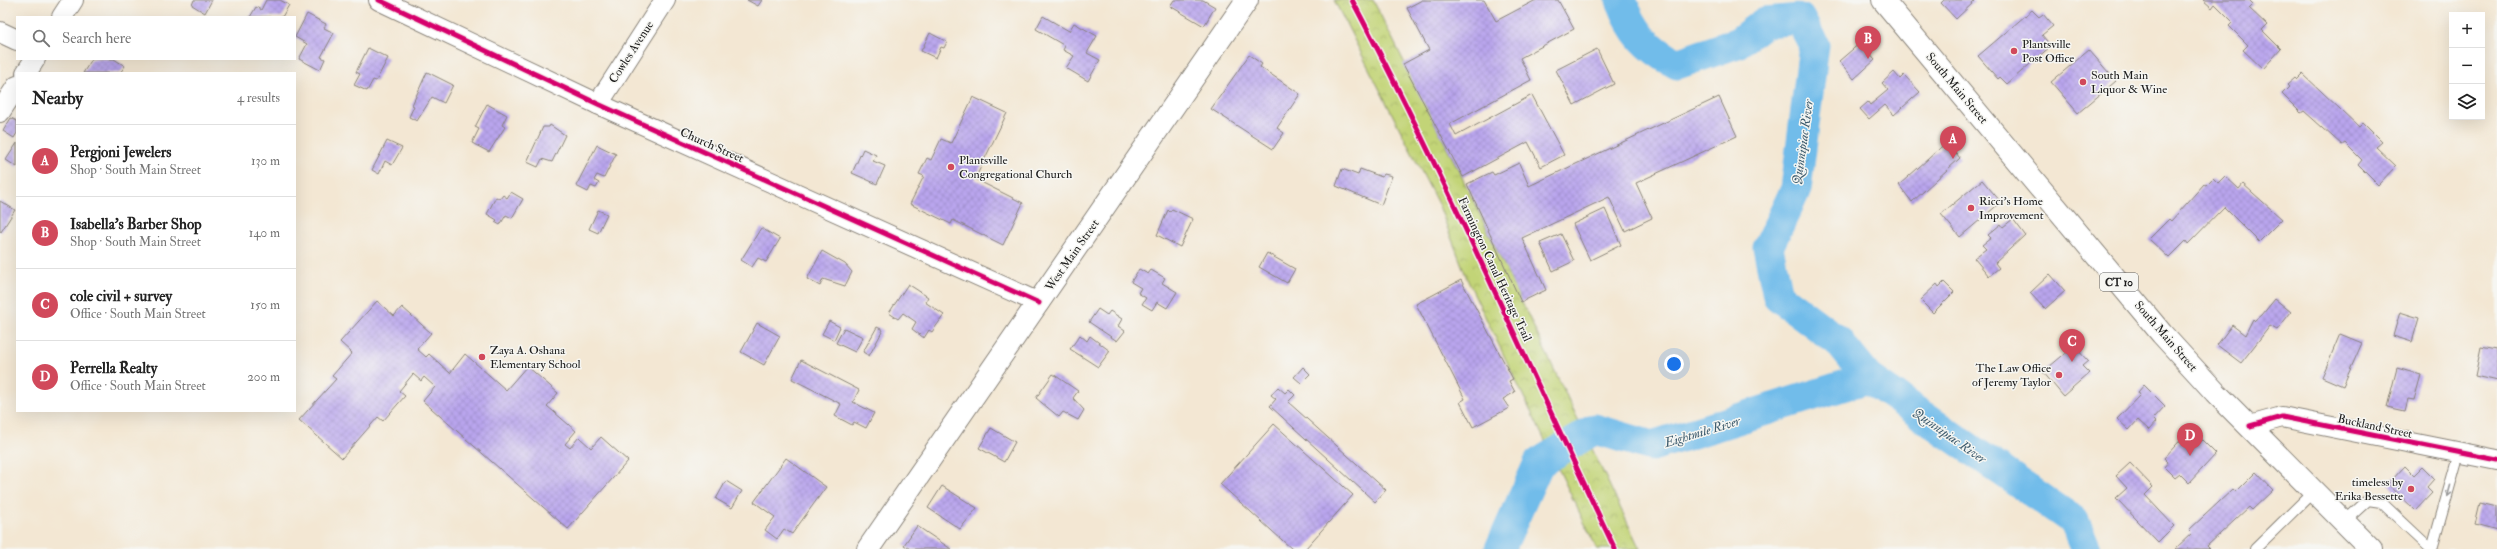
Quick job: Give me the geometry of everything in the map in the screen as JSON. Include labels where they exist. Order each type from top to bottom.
[{"type":"main road","name":"West Main Street","points":[[868,549],[1247,0]]},
{"type":"main road","name":"South Main Street","points":[[1883,0],[2162,334],[2371,549]]},
{"type":"street","points":[[63,16],[73,0]]},
{"type":"street","name":"Church Street","points":[[379,0],[598,104],[1039,303]]},
{"type":"street","name":"Cowles Avenue","points":[[598,104],[665,0]]},
{"type":"street","points":[[0,32],[16,40]]},
{"type":"street","points":[[27,72],[34,60]]},
{"type":"street","points":[[0,112],[16,88]]},
{"type":"street","name":"Buckland Street","points":[[2250,426],[2282,417],[2497,460]]},
{"type":"lane","points":[[2344,521],[2368,500],[2381,502],[2432,549],[2459,453]]},
{"type":"lane","points":[[2255,549],[2314,491]]},
{"type":"green space","points":[[1334,0],[1373,0],[1461,175],[1640,549],[1597,549],[1468,281],[1439,206]]},
{"type":"building","points":[[194,0],[212,0],[205,13],[192,5]]},
{"type":"building","points":[[266,0],[280,0],[289,5],[283,16],[251,16],[256,7],[261,10]]},
{"type":"building","points":[[747,0],[762,0],[758,6]]},
{"type":"building","points":[[1174,0],[1203,0],[1215,7],[1204,26],[1170,6]]},
{"type":"building","points":[[1422,0],[1484,0],[1496,21],[1536,0],[1558,0],[1574,29],[1520,58],[1531,80],[1450,124],[1456,136],[1532,95],[1564,155],[1541,167],[1528,142],[1463,177],[1403,64],[1429,50],[1407,8]]},
{"type":"building","points":[[1944,0],[1975,1],[1956,19],[1941,3]]},
{"type":"building","points":[[2203,0],[2249,0],[2253,4],[2249,8],[2267,25],[2262,30],[2281,49],[2263,69],[2243,50],[2248,45],[2229,26],[2233,22],[2215,4],[2212,8]]},
{"type":"building","name":"Plantsville Post Office","points":[[2032,10],[2039,17],[2043,14],[2053,26],[2042,35],[2051,46],[2007,84],[2000,77],[1998,79],[1978,56]]},
{"type":"building","points":[[307,14],[326,24],[324,28],[334,33],[321,57],[325,59],[320,70],[299,59],[307,44],[296,38]]},
{"type":"building","points":[[1043,16],[1069,31],[1074,23],[1097,36],[1087,53],[1100,60],[1088,81],[1066,68],[1074,56],[1063,50],[1065,46],[1036,29]]},
{"type":"building","points":[[930,33],[947,42],[944,48],[941,47],[936,58],[921,51]]},
{"type":"building","points":[[1860,43],[1875,60],[1854,79],[1839,61]]},
{"type":"building","points":[[368,48],[388,58],[376,81],[373,80],[367,91],[354,85],[360,74],[356,72]]},
{"type":"building","points":[[1597,49],[1614,84],[1574,105],[1556,70]]},
{"type":"building","name":"South Main Liquor & Wine","points":[[2089,50],[2116,81],[2078,113],[2051,82]]},
{"type":"building","points":[[1249,55],[1262,64],[1260,67],[1300,94],[1277,128],[1284,133],[1273,149],[1211,109]]},
{"type":"building","points":[[91,60],[116,60],[125,66],[121,72],[84,72]]},
{"type":"building","points":[[427,72],[453,85],[444,103],[432,97],[417,121],[409,117],[414,106],[412,105]]},
{"type":"building","points":[[1894,72],[1900,79],[1904,75],[1920,92],[1894,115],[1885,105],[1869,119],[1860,109],[1868,102],[1870,105],[1888,90],[1882,83]]},
{"type":"building","points":[[2303,74],[2359,127],[2363,123],[2382,142],[2376,147],[2396,166],[2378,185],[2358,165],[2362,160],[2345,143],[2342,145],[2304,111],[2301,113],[2282,94],[2289,87],[2287,85],[2295,78],[2297,80]]},
{"type":"building","name":"Plantsville Congregational Church","points":[[973,97],[1007,113],[975,179],[1023,203],[1003,245],[953,220],[951,224],[910,204],[924,176],[919,174],[927,158],[931,160],[941,139],[951,143]]},
{"type":"building","points":[[1719,97],[1737,136],[1636,183],[1652,218],[1625,231],[1609,197],[1522,238],[1546,290],[1521,302],[1467,184],[1492,172],[1494,175],[1519,163],[1529,186]]},
{"type":"building","points":[[487,104],[507,115],[502,125],[505,127],[489,152],[472,143],[479,129],[475,127]]},
{"type":"building","points":[[11,118],[16,120],[16,135],[14,138],[3,131]]},
{"type":"building","points":[[550,125],[565,135],[552,162],[542,159],[538,167],[527,162],[543,127],[549,127]]},
{"type":"building","points":[[387,141],[402,148],[392,165],[385,161],[379,174],[372,170]]},
{"type":"building","points":[[1947,142],[1960,158],[1912,202],[1899,185]]},
{"type":"building","points":[[16,145],[16,166],[6,160]]},
{"type":"building","points":[[597,145],[616,154],[604,178],[597,175],[594,180],[599,183],[596,188],[591,186],[588,192],[576,186]]},
{"type":"building","points":[[863,149],[876,155],[873,161],[885,166],[877,184],[852,173]]},
{"type":"building","points":[[1342,169],[1358,175],[1360,169],[1382,177],[1384,174],[1392,176],[1381,205],[1336,186]]},
{"type":"building","points":[[2225,176],[2239,189],[2243,184],[2282,219],[2259,242],[2224,207],[2188,244],[2186,241],[2169,258],[2149,239],[2169,219],[2171,221],[2204,184],[2206,185],[2213,178],[2218,183]]},
{"type":"building","name":"Ricci's Home Improvement","points":[[1982,180],[2001,202],[1960,237],[1941,214]]},
{"type":"building","points":[[511,192],[523,199],[512,218],[506,215],[500,225],[495,222],[497,220],[487,214],[496,197],[500,199],[503,195],[507,198]]},
{"type":"building","points":[[0,201],[15,210],[1,232],[0,231]]},
{"type":"building","points":[[1172,209],[1193,219],[1180,247],[1157,235],[1168,210],[1170,212]]},
{"type":"building","points":[[1605,209],[1621,245],[1590,260],[1573,224]]},
{"type":"building","points":[[598,210],[607,214],[598,233],[589,229]]},
{"type":"building","points":[[2013,219],[2025,235],[1995,263],[1999,268],[1989,276],[1974,258],[1986,249],[1982,245],[1991,238],[1988,235],[2001,224],[2003,227]]},
{"type":"building","points":[[761,228],[780,239],[766,262],[758,258],[752,267],[741,260]]},
{"type":"building","points":[[1561,234],[1574,261],[1553,271],[1540,243]]},
{"type":"building","points":[[822,251],[845,264],[852,272],[845,286],[823,279],[820,286],[807,279]]},
{"type":"building","points":[[1267,253],[1295,269],[1287,283],[1259,267]]},
{"type":"building","points":[[1139,269],[1148,274],[1151,270],[1165,278],[1162,283],[1177,292],[1167,308],[1157,302],[1152,310],[1142,304],[1146,298],[1138,293],[1141,288],[1131,282]]},
{"type":"building","points":[[2050,274],[2065,291],[2045,309],[2030,293]]},
{"type":"building","points":[[1461,280],[1513,379],[1509,381],[1515,392],[1503,399],[1509,408],[1473,427],[1460,402],[1465,399],[1416,304]]},
{"type":"building","points":[[1944,282],[1954,292],[1933,313],[1920,300],[1937,284],[1939,287]]},
{"type":"building","points":[[908,284],[928,297],[925,302],[944,315],[932,332],[929,330],[924,338],[912,329],[916,322],[903,313],[898,319],[889,313]]},
{"type":"building","points":[[2275,299],[2291,312],[2277,330],[2270,326],[2241,363],[2217,345],[2232,325],[2245,335],[2253,319],[2255,321],[2262,315]]},
{"type":"building","points":[[377,301],[394,316],[402,307],[431,333],[417,349],[426,357],[429,354],[450,373],[465,354],[506,390],[527,366],[558,393],[547,406],[576,431],[565,444],[570,448],[579,437],[591,448],[601,437],[628,461],[568,529],[423,401],[435,387],[424,377],[421,381],[413,374],[399,391],[405,396],[383,421],[378,417],[342,458],[299,420],[336,379],[332,376],[352,353],[340,342]]},
{"type":"building","points":[[1098,309],[1107,315],[1110,311],[1122,319],[1118,326],[1125,331],[1117,341],[1089,322]]},
{"type":"building","points":[[2400,312],[2419,318],[2412,342],[2393,336]]},
{"type":"building","points":[[829,321],[840,327],[834,340],[822,334]]},
{"type":"building","points":[[757,323],[780,336],[764,365],[741,352]]},
{"type":"building","points":[[877,327],[883,330],[869,356],[863,352]]},
{"type":"building","points":[[844,328],[863,337],[855,352],[836,343]]},
{"type":"building","points":[[2340,334],[2362,343],[2343,386],[2322,377]]},
{"type":"building","points":[[1080,335],[1087,341],[1090,336],[1110,351],[1098,367],[1070,349]]},
{"type":"building","points":[[2074,346],[2088,361],[2082,366],[2089,373],[2063,396],[2043,372]]},
{"type":"building","points":[[2481,347],[2497,350],[2497,381],[2475,376]]},
{"type":"building","points":[[801,360],[859,390],[853,402],[874,413],[866,428],[854,422],[852,425],[835,416],[841,404],[792,379]]},
{"type":"building","points":[[1303,367],[1310,374],[1301,383],[1294,377]]},
{"type":"building","points":[[2397,368],[2421,375],[2414,400],[2408,399],[2405,411],[2387,407]]},
{"type":"building","points":[[1053,374],[1078,391],[1073,398],[1084,410],[1078,420],[1063,412],[1059,417],[1036,398]]},
{"type":"building","points":[[2144,385],[2165,406],[2153,419],[2156,422],[2149,430],[2138,420],[2129,430],[2117,419],[2140,395],[2138,392]]},
{"type":"building","points":[[1278,387],[1285,393],[1289,389],[1295,395],[1288,402],[1386,490],[1375,502],[1270,406],[1276,399],[1271,395]]},
{"type":"building","points":[[1274,424],[1353,495],[1305,549],[1292,549],[1220,484]]},
{"type":"building","points":[[991,428],[1015,442],[1004,462],[979,448]]},
{"type":"building","points":[[2194,432],[2216,454],[2189,483],[2179,473],[2174,477],[2164,467],[2168,462],[2164,458],[2187,433],[2191,436]]},
{"type":"building","points":[[786,458],[826,487],[792,534],[784,529],[777,539],[765,530],[775,517],[754,502]]},
{"type":"building","points":[[2130,463],[2153,487],[2145,495],[2174,526],[2158,542],[2116,498],[2127,488],[2116,476]]},
{"type":"building","name":"timeless by Erika Bessette","points":[[2405,466],[2414,475],[2422,467],[2434,479],[2427,487],[2432,492],[2415,510],[2388,484]]},
{"type":"building","points":[[2256,472],[2273,490],[2252,510],[2249,507],[2207,546],[2210,549],[2175,549],[2192,533],[2189,530],[2233,489],[2236,492]]},
{"type":"building","points":[[726,481],[742,491],[732,508],[716,499]]},
{"type":"building","points":[[942,486],[977,508],[960,529],[928,508]]},
{"type":"building","points":[[2480,503],[2497,507],[2497,530],[2475,524]]},
{"type":"building","points":[[917,526],[951,549],[910,549],[904,545]]},
{"type":"waterway","name":"Quinnipiac River","points":[[1621,0],[1631,22],[1642,38],[1666,58],[1677,64],[1737,43],[1765,22],[1800,19],[1814,45],[1796,189],[1768,247],[1778,296],[1838,341],[1868,378],[2074,521],[2086,549]]},
{"type":"waterway","name":"Eightmile River","points":[[1500,549],[1539,463],[1595,429],[1652,446],[1868,378]]},
{"type":"cycle path","points":[[379,0],[598,104],[1039,303]]},
{"type":"cycle path","name":"Farmington Canal Heritage Trail","points":[[1352,0],[1387,67],[1454,204],[1615,549]]},
{"type":"cycle path","points":[[2250,426],[2282,417],[2497,460]]},
{"type":"place","name":"Plantsville Post Office","points":[[2014,51]]},
{"type":"place","name":"Isabella's Barber Shop","points":[[1868,59]]},
{"type":"place","name":"South Main Liquor & Wine","points":[[2083,82]]},
{"type":"place","name":"Pergjoni Jewelers","points":[[1953,159]]},
{"type":"place","name":"Plantsville Congregational Church","points":[[951,167]]},
{"type":"place","name":"Ricci's Home Improvement","points":[[1971,208]]},
{"type":"place","name":"Zaya A. Oshana Elementary School","points":[[482,357]]},
{"type":"place","name":"cole civil + survey","points":[[2072,362]]},
{"type":"place","name":"The Law Office of Jeremy Taylor","points":[[2059,375]]},
{"type":"place","name":"Perrella Realty","points":[[2190,456]]},
{"type":"place","name":"timeless by Erika Bessette","points":[[2411,489]]}]
